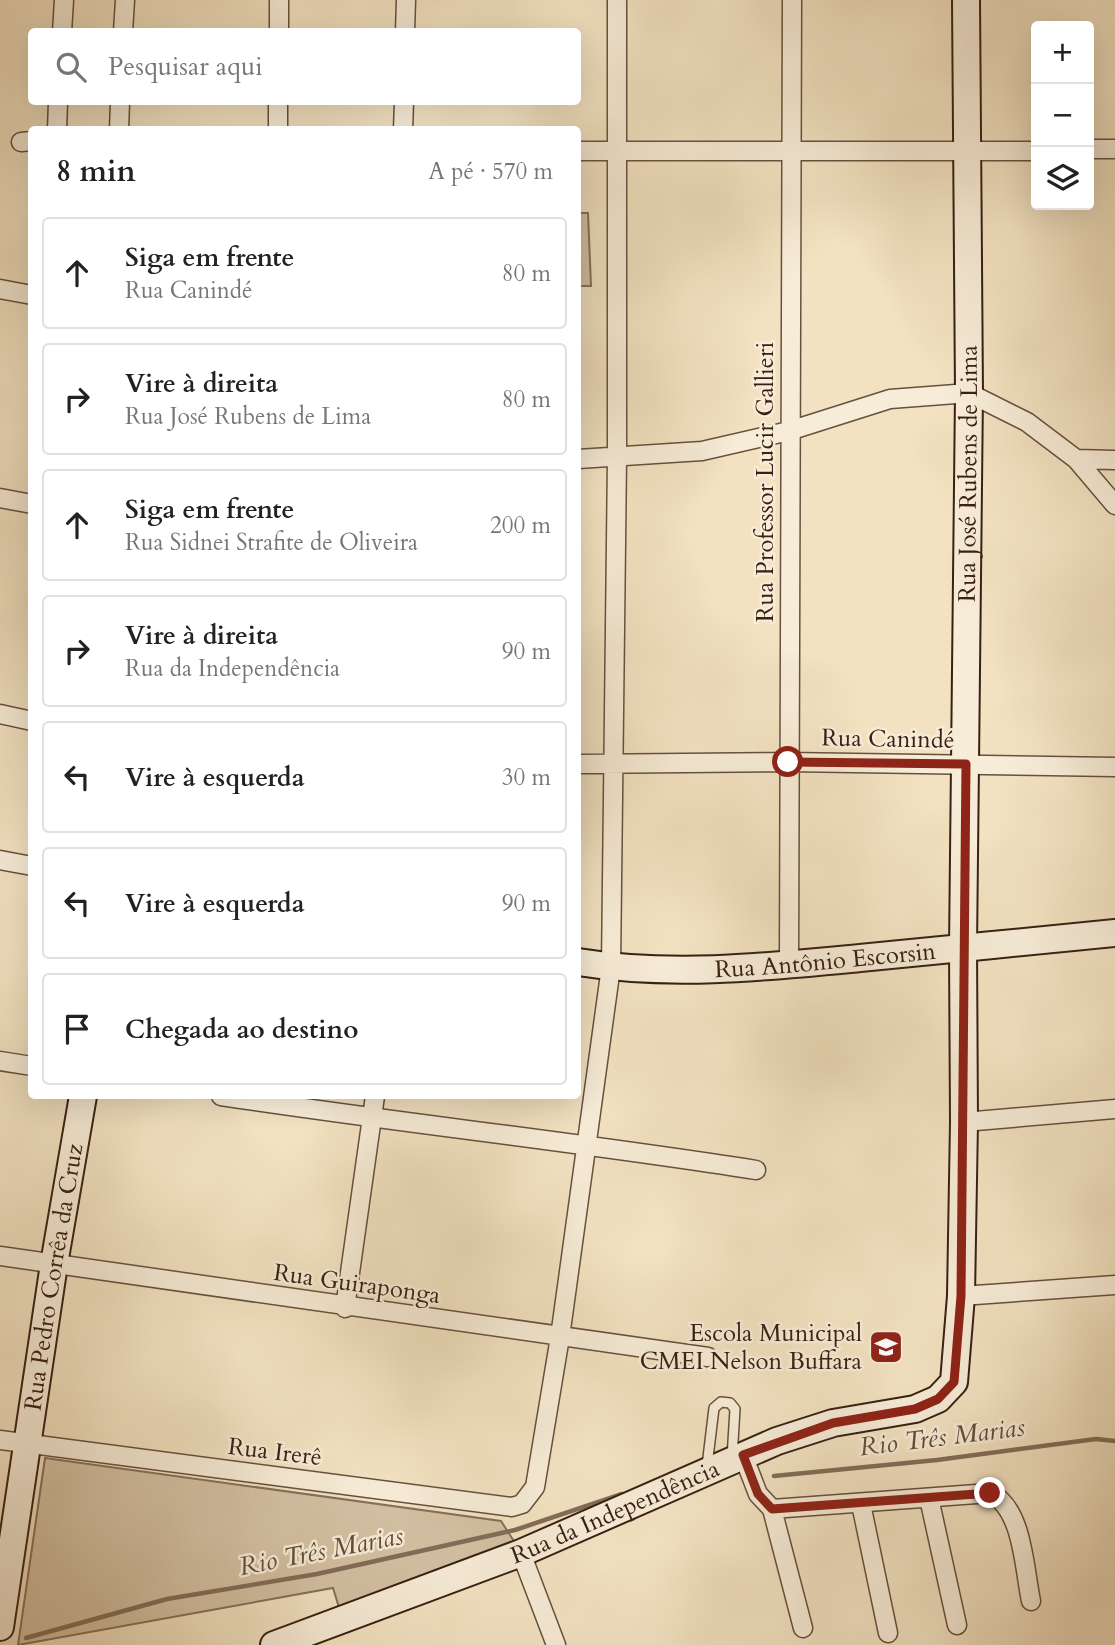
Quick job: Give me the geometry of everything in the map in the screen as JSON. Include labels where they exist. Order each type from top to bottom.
[{"type":"street","points":[[62,28],[64,0]]},
{"type":"street","points":[[123,28],[125,0]]},
{"type":"street","points":[[279,0],[279,28]]},
{"type":"street","points":[[405,28],[406,0]]},
{"type":"street","points":[[560,1337],[589,1144],[611,967],[617,458],[617,0]]},
{"type":"street","name":"Rua Professor Lucir Gallieri","points":[[789,965],[792,0]]},
{"type":"street","name":"Rua José Rubens de Lima","points":[[954,1382],[961,1296],[964,1122],[962,948],[969,393],[966,0]]},
{"type":"street","points":[[57,126],[58,105]]},
{"type":"street","points":[[119,126],[120,105]]},
{"type":"street","points":[[278,105],[278,126]]},
{"type":"street","points":[[403,126],[404,105]]},
{"type":"street","points":[[1094,149],[1115,149]]},
{"type":"street","points":[[581,151],[1031,151]]},
{"type":"street","points":[[0,289],[28,294]]},
{"type":"street","points":[[581,459],[702,450],[789,431],[890,399],[969,393],[1027,422],[1076,459],[1115,505]]},
{"type":"street","points":[[1076,459],[1115,460]]},
{"type":"street","points":[[0,498],[28,503]]},
{"type":"street","points":[[0,714],[28,720]]},
{"type":"street","name":"Rua Canindé","points":[[581,764],[788,762],[1115,767]]},
{"type":"street","points":[[0,860],[28,865]]},
{"type":"street","name":"Rua Antônio Escorsin","points":[[581,962],[611,967],[702,970],[789,965],[1115,933]]},
{"type":"street","points":[[0,1061],[28,1065]]},
{"type":"street","name":"Rua Pedro Corrêa da Cruz","points":[[0,1627],[54,1264],[82,1099]]},
{"type":"street","points":[[241,1099],[371,1119],[589,1144],[756,1170]]},
{"type":"street","points":[[345,1308],[374,1099]]},
{"type":"street","points":[[964,1122],[1115,1109]]},
{"type":"street","name":"Rua Guiraponga","points":[[0,1256],[345,1308],[708,1357]]},
{"type":"street","points":[[961,1296],[1115,1285]]},
{"type":"street","name":"Rua Irerê","points":[[0,1440],[512,1507],[522,1504],[535,1487],[560,1337]]},
{"type":"street","name":"Rua da Independência","points":[[274,1645],[521,1553],[737,1457],[833,1423],[915,1409],[938,1399],[954,1382]]},
{"type":"street","points":[[737,1457],[758,1494],[772,1509],[803,1628]]},
{"type":"street","points":[[772,1509],[990,1493],[1002,1499],[1013,1512],[1031,1601]]},
{"type":"street","points":[[929,1498],[957,1625]]},
{"type":"street","points":[[861,1504],[888,1633]]},
{"type":"street","points":[[521,1553],[556,1645]]},
{"type":"lane","points":[[706,1472],[714,1408],[721,1402],[730,1403],[735,1409],[737,1457]]},
{"type":"shaded area","points":[[581,213],[588,213],[591,286],[581,286]]},
{"type":"shaded area","points":[[45,1458],[501,1521],[519,1549],[341,1614],[333,1588],[18,1645]]},
{"type":"waterway","name":"Rio Três Marias","points":[[774,1476],[937,1460],[1096,1439],[1115,1441]]},
{"type":"waterway","name":"Rio Três Marias","points":[[26,1638],[167,1599],[317,1574],[515,1530],[622,1494]]},
{"type":"place","name":"Escola Municipal CMEI Nelson Buffara","points":[[886,1347]]},
{"type":"route","points":[[788,762],[966,764],[962,948],[964,1122],[961,1296],[954,1382],[938,1399],[915,1409],[833,1423],[743,1455],[758,1494],[772,1509],[990,1493]]}]
